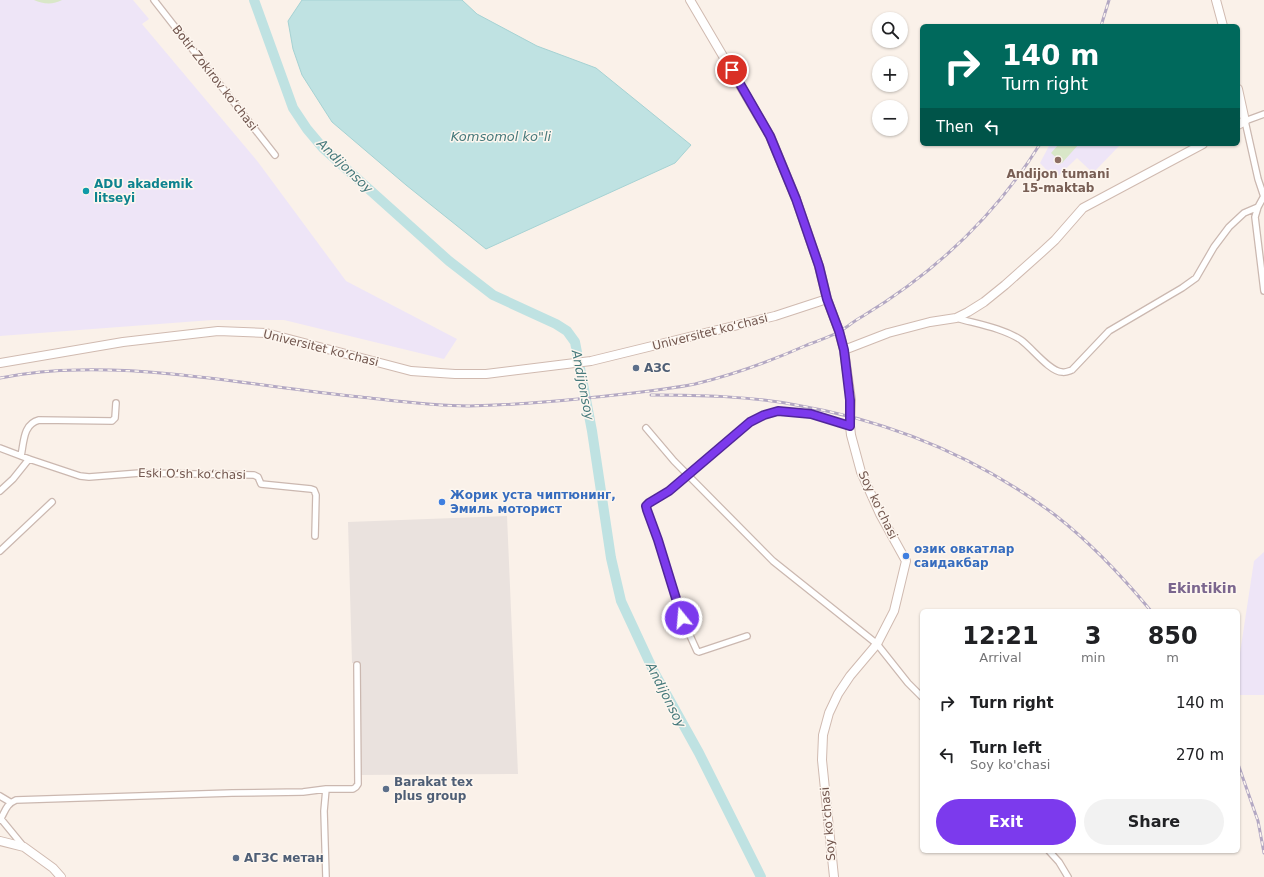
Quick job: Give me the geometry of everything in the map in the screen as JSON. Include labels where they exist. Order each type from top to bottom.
[{"type":"main road","name":"Soy ko'chasi","points":[[690,0],[770,136],[796,199],[819,266],[827,299],[839,331],[844,350],[850,400],[850,426],[861,472],[880,514],[906,561],[894,611],[877,644],[850,676],[828,713],[822,760],[834,877]]},
{"type":"main road","points":[[1216,0],[1222,24]]},
{"type":"main road","points":[[1240,106],[1242,123]]},
{"type":"main road","points":[[844,350],[888,333],[930,322],[956,318],[968,312],[984,302],[1005,285],[1054,240],[1083,208],[1199,146]]},
{"type":"main road","name":"Universitet kо‘chasi","points":[[0,363],[122,342],[218,331],[266,333],[411,371],[455,374],[486,374],[591,361],[775,316],[827,299]]},
{"type":"main road","points":[[0,841],[24,847],[53,868],[61,877]]},
{"type":"street","name":"Botir Zokirov koʻchasi","points":[[154,0],[275,155]]},
{"type":"street","points":[[1264,114],[1242,123],[1264,197],[1258,207],[1255,218],[1264,291]]},
{"type":"street","points":[[956,318],[997,330],[1021,340],[1057,372],[1063,373],[1072,370],[1109,331],[1182,288],[1196,278],[1214,247],[1229,227],[1244,212],[1258,207]]},
{"type":"street","points":[[21,456],[26,431],[33,422],[39,420],[112,420],[115,418],[116,403]]},
{"type":"street","points":[[747,636],[700,652],[695,648],[682,618],[646,506],[669,491],[750,422],[764,415],[778,411],[811,414],[850,426]]},
{"type":"street","points":[[646,428],[687,475],[773,561],[877,644],[908,683],[920,695]]},
{"type":"street","name":"Eski Oʻsh koʻchasi","points":[[0,448],[80,476],[90,477],[140,473],[254,475],[258,477],[261,484],[310,488],[314,490],[316,495],[315,536]]},
{"type":"street","points":[[0,491],[14,479],[29,459]]},
{"type":"street","points":[[0,551],[52,502]]},
{"type":"street","points":[[24,847],[1,819],[10,802],[16,800],[302,792],[326,789],[353,789],[358,784],[357,665]]},
{"type":"street","points":[[326,789],[324,811],[326,877]]},
{"type":"street","points":[[0,796],[10,802]]},
{"type":"street","points":[[1051,853],[1059,862],[1068,877]]},
{"type":"shaded area","points":[[0,0],[133,0],[149,19],[142,24],[258,162],[346,281],[457,339],[444,359],[284,320],[212,320],[0,336]]},
{"type":"shaded area","name":"Andijon tumani 15-maktab","points":[[1049,146],[1119,146],[1093,173],[1077,158],[1055,179],[1040,163]]},
{"type":"shaded area","points":[[507,516],[518,774],[359,775],[357,663],[352,663],[348,522]]},
{"type":"shaded area","points":[[1264,552],[1264,695],[1240,695],[1240,653],[1254,561]]},
{"type":"green space","points":[[34,0],[62,0],[55,3],[48,3]]},
{"type":"green space","points":[[1057,146],[1077,146],[1062,163],[1051,153]]},
{"type":"water","name":"Komsomol ko\"li","points":[[302,0],[462,0],[477,14],[537,46],[596,68],[691,145],[675,163],[486,249],[406,185],[332,122],[302,75],[293,49],[288,21]]},
{"type":"waterway","name":"Andijonsoy","points":[[254,0],[293,108],[307,129],[323,148],[449,261],[493,295],[556,324],[567,331],[575,342],[592,431],[611,558],[621,601],[654,672],[699,753],[761,877]]},
{"type":"railway","points":[[1102,24],[1109,0]]},
{"type":"railway","points":[[0,378],[39,372],[69,370],[150,372],[221,379],[402,402],[469,406],[573,399],[695,384],[752,367],[831,336],[889,299],[939,261],[962,240],[1004,195],[1039,146]]},
{"type":"railway","points":[[651,395],[742,398],[796,405],[865,421],[932,445],[964,459],[996,476],[1055,515],[1106,560],[1149,609]]},
{"type":"railway","points":[[1240,770],[1258,821],[1264,853]]},
{"type":"place","name":"Andijon tumani 15-maktab","points":[[1058,160]]},
{"type":"place","name":"ADU akademik litseyi","points":[[86,191]]},
{"type":"place","name":"АЗС","points":[[636,368]]},
{"type":"place","name":"Жорик уста чиптюнинг, Эмиль моторист","points":[[442,502]]},
{"type":"place","name":"озик овкатлар саидакбар","points":[[906,556]]},
{"type":"place","name":"Barakat tex plus group","points":[[386,789]]},
{"type":"place","name":"АГЗС метан","points":[[236,858]]},
{"type":"district","name":"Ekintikin","points":[[1202,588]]},
{"type":"route","points":[[682,618],[646,506],[669,491],[750,422],[764,415],[778,411],[811,414],[850,426],[851,416],[844,350],[839,331],[827,299],[819,266],[796,199],[770,136],[732,70]]}]
